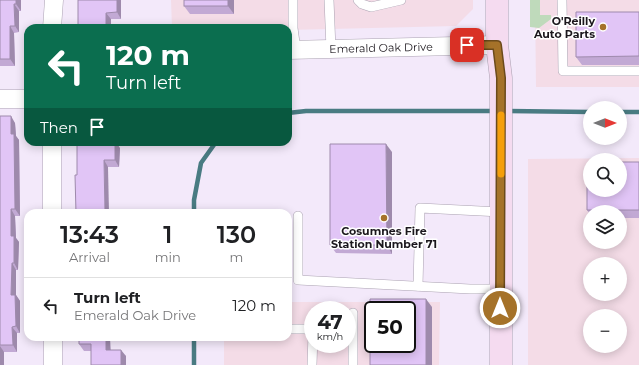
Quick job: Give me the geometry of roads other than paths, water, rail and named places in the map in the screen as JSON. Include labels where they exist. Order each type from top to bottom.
[{"type":"main road","points":[[497,0],[497,45],[501,78],[501,365]]},
{"type":"street","points":[[52,24],[54,0]]},
{"type":"street","name":"Emerald Oak Drive","points":[[292,50],[497,45]]},
{"type":"street","points":[[0,99],[24,99]]},
{"type":"street","points":[[52,146],[52,209]]},
{"type":"street","points":[[53,341],[53,365]]},
{"type":"lane","points":[[292,50],[293,0]]},
{"type":"lane","points":[[329,0],[331,49]]},
{"type":"lane","points":[[358,0],[362,4],[371,7],[401,0]]},
{"type":"lane","points":[[562,0],[563,71],[639,71]]},
{"type":"lane","points":[[418,286],[420,208],[501,212]]},
{"type":"lane","points":[[298,216],[298,280],[500,289]]},
{"type":"lane","points":[[292,329],[306,329],[313,334],[312,365]]},
{"type":"lane","points":[[353,353],[353,365]]},
{"type":"waterway","points":[[292,113],[306,111],[494,111]]},
{"type":"waterway","points":[[506,111],[583,112]]},
{"type":"waterway","points":[[627,112],[639,112]]},
{"type":"waterway","points":[[194,209],[194,200],[201,163],[213,146]]},
{"type":"waterway","points":[[194,341],[194,365]]},
{"type":"place","name":"O'Reilly Auto Parts","points":[[603,27]]},
{"type":"place","name":"Cosumnes Fire Station Number 71","points":[[384,218]]}]
